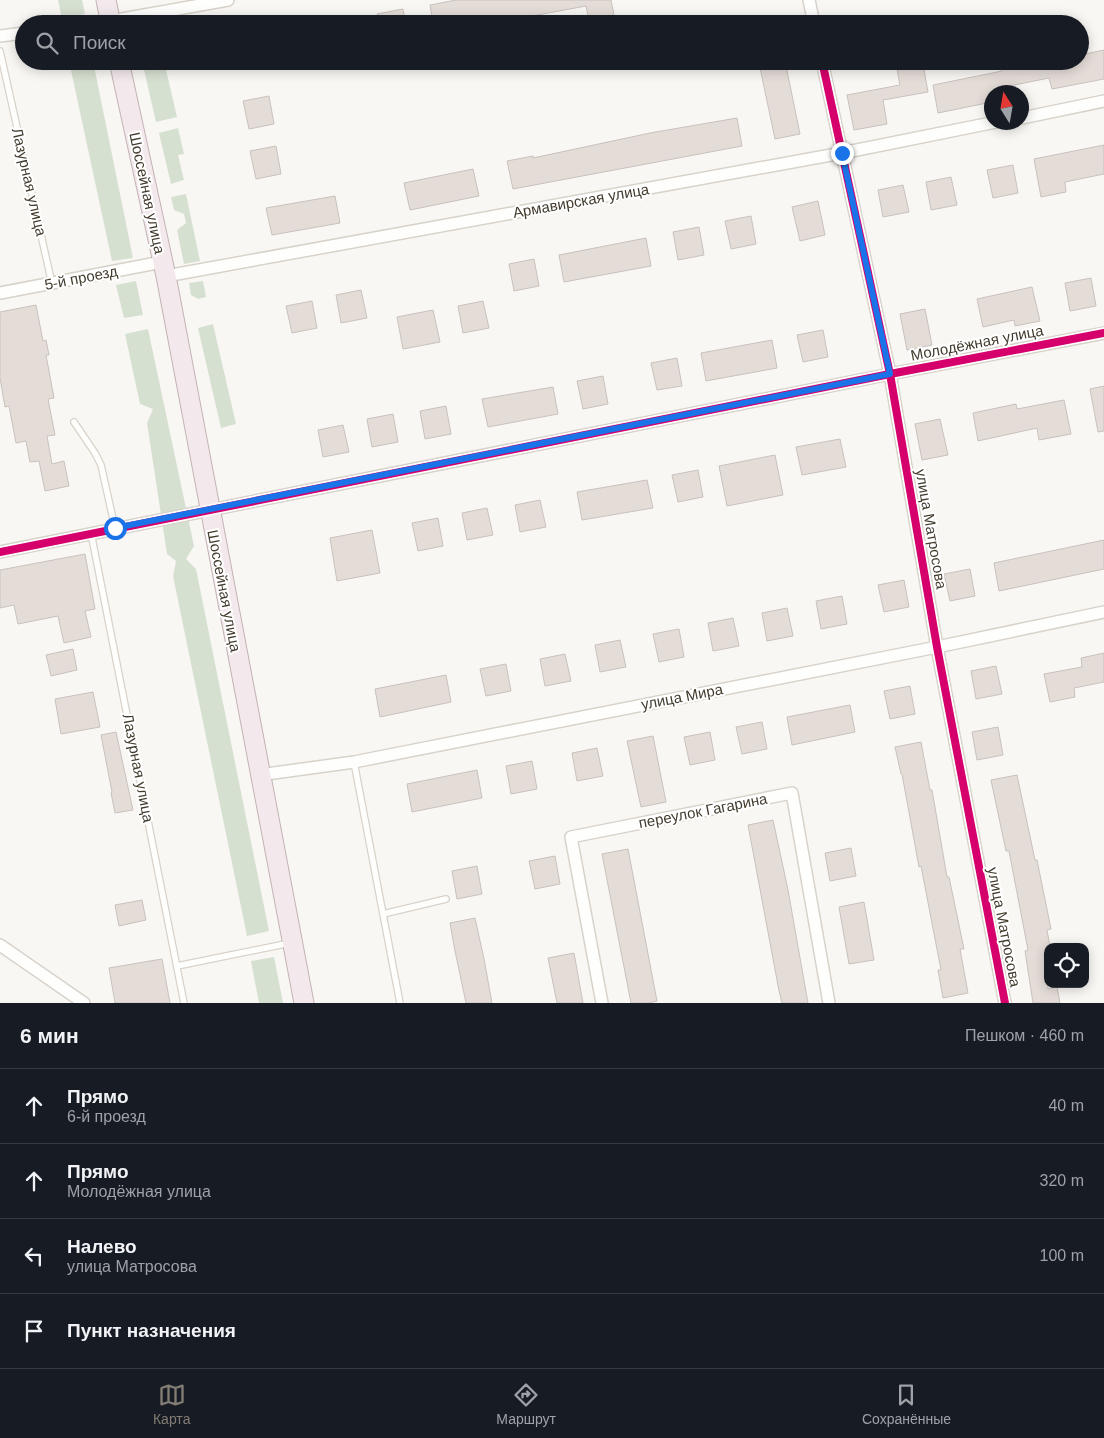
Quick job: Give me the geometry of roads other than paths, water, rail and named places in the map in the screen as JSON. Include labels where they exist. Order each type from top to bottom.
[{"type":"main road","points":[[105,15],[106,0]]},
{"type":"main road","name":"Шоссейная улица","points":[[121,70],[164,269],[304,1003]]},
{"type":"street","points":[[148,15],[228,0]]},
{"type":"street","points":[[809,0],[812,15]]},
{"type":"street","points":[[0,36],[15,34]]},
{"type":"street","name":"улица Матросова","points":[[824,70],[890,374],[937,647],[1005,1003]]},
{"type":"street","points":[[1029,117],[1104,101]]},
{"type":"street","name":"Армавирская улица","points":[[164,269],[842,153],[984,124]]},
{"type":"street","name":"5-й проезд","points":[[0,293],[164,269]]},
{"type":"street","name":"Молодёжная улица","points":[[0,552],[1104,333]]},
{"type":"street","name":"улица Мира","points":[[259,775],[354,762],[937,647],[1104,612]]},
{"type":"street","name":"переулок Гагарина","points":[[602,1003],[571,837],[792,793],[829,1003]]},
{"type":"street","points":[[0,946],[84,1003]]},
{"type":"lane","name":"Лазурная улица","points":[[0,52],[52,284]]},
{"type":"lane","points":[[74,422],[101,465],[115,528]]},
{"type":"lane","name":"Лазурная улица","points":[[91,533],[184,1003]]},
{"type":"lane","points":[[354,762],[400,1003]]},
{"type":"lane","points":[[383,914],[446,900]]},
{"type":"lane","points":[[177,966],[292,942]]}]
